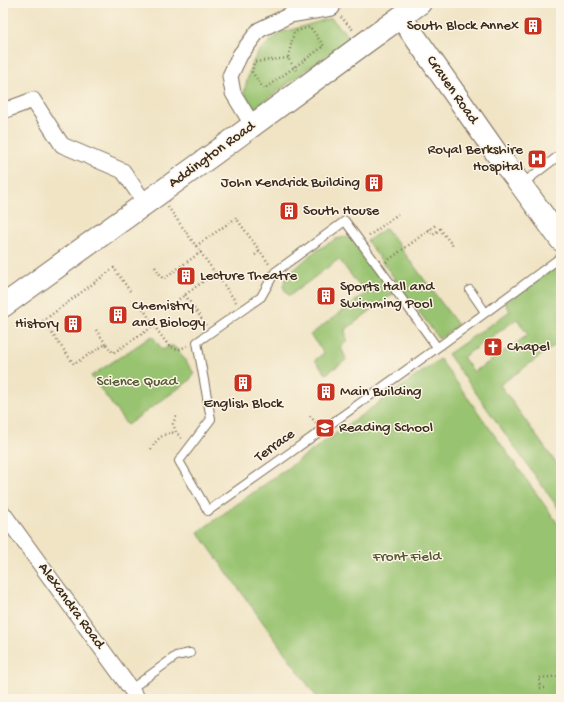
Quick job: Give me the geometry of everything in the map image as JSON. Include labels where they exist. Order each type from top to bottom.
[{"type":"street","name":"Addington Road","points":[[3,306],[253,126],[420,3]]},
{"type":"street","points":[[253,126],[233,93],[230,76],[240,55],[260,30],[290,15],[332,6]]},
{"type":"street","name":"Craven Road","points":[[401,17],[497,154],[561,240]]},
{"type":"street","points":[[3,110],[33,100],[62,145],[123,172],[151,198]]},
{"type":"street","name":"Alexandra Road","points":[[3,513],[135,694]]},
{"type":"lane","points":[[521,185],[561,154]]},
{"type":"lane","points":[[188,449],[211,419],[197,342],[261,297],[275,272],[345,221],[437,347]]},
{"type":"lane","name":"Terrace","points":[[188,449],[179,461],[208,512],[561,258]]},
{"type":"lane","points":[[470,290],[485,312]]},
{"type":"lane","points":[[135,694],[176,656],[190,653]]},
{"type":"path","points":[[332,6],[366,42]]},
{"type":"path","points":[[288,58],[254,62],[252,72],[264,89],[294,68],[324,46],[310,27],[294,32],[288,58],[294,68],[306,86]]},
{"type":"path","points":[[151,198],[201,252],[242,310]]},
{"type":"path","points":[[361,242],[398,214]]},
{"type":"path","points":[[196,246],[219,232],[236,218],[275,272]]},
{"type":"path","points":[[379,267],[437,224]]},
{"type":"path","points":[[429,229],[433,235],[440,229],[453,246]]},
{"type":"path","points":[[255,255],[260,251]]},
{"type":"path","points":[[155,267],[163,279],[201,252]]},
{"type":"path","points":[[106,344],[74,364],[43,321],[114,268],[130,291]]},
{"type":"path","points":[[179,299],[216,273]]},
{"type":"path","points":[[185,295],[202,319]]},
{"type":"path","points":[[139,302],[169,346],[178,350],[197,342]]},
{"type":"path","points":[[96,330],[113,353],[154,326]]},
{"type":"path","points":[[176,416],[172,424],[188,449]]},
{"type":"path","points":[[151,449],[157,439],[167,433],[176,432]]},
{"type":"path","points":[[545,688],[540,688],[540,678],[561,676]]},
{"type":"green space","points":[[331,18],[350,38],[254,109],[244,92],[251,65],[259,51],[280,33]]},
{"type":"green space","points":[[386,228],[458,325],[439,339],[367,241]]},
{"type":"green space","points":[[345,237],[355,238],[394,293],[345,330],[347,340],[341,348],[346,360],[326,374],[315,360],[324,353],[310,335],[365,294],[339,259],[289,296],[283,287],[289,274],[314,252],[336,239]]},
{"type":"green space","points":[[561,262],[561,341],[500,385],[561,470],[561,512],[448,354],[510,311],[505,303]],"holes":[[[517,319],[528,335],[474,372],[463,357]]]},
{"type":"green space","name":"Science Quad","points":[[152,336],[163,350],[169,346],[173,346],[178,350],[194,373],[189,381],[127,425],[91,376]]},
{"type":"green space","name":"Front Field","points":[[440,359],[561,528],[561,699],[318,699],[198,532]]},
{"type":"place","name":"South Block Annex","points":[[533,26]]},
{"type":"place","name":"Royal Berkshire Hospital","points":[[537,159]]},
{"type":"place","name":"John Kendrick Building","points":[[374,183]]},
{"type":"place","name":"South House","points":[[289,211]]},
{"type":"place","name":"Lecture Theatre","points":[[186,276]]},
{"type":"place","name":"Sports Hall and Swimming Pool","points":[[326,296]]},
{"type":"place","name":"Chemistry and Biology","points":[[118,315]]},
{"type":"place","name":"History","points":[[73,324]]},
{"type":"place","name":"Chapel","points":[[493,347]]},
{"type":"place","name":"English Block","points":[[243,383]]},
{"type":"place","name":"Main Building","points":[[326,392]]},
{"type":"place","name":"Reading School","points":[[325,428]]}]
